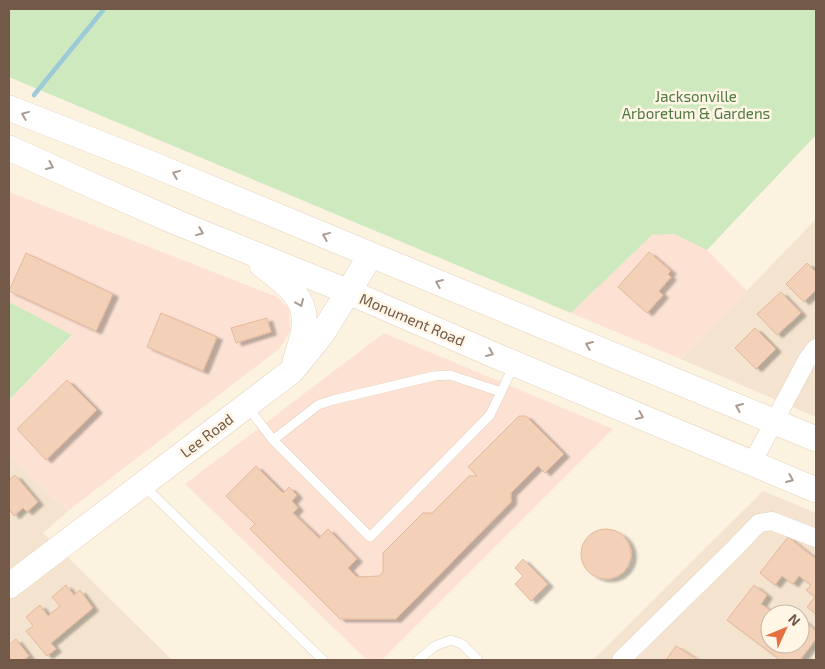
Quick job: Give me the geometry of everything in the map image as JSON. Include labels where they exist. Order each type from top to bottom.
[{"type":"main road","points":[[9,108],[147,162],[371,254],[816,440]]},
{"type":"main road","name":"Monument Road","points":[[9,148],[99,189],[349,292],[816,490]]},
{"type":"main road","points":[[238,247],[281,279],[297,295],[303,311],[304,327],[292,371]]},
{"type":"main road","name":"Lee Road","points":[[9,586],[292,371],[322,334],[371,254]]},
{"type":"street","points":[[752,463],[807,360],[816,348]]},
{"type":"street","points":[[621,660],[759,523],[772,520],[816,538]]},
{"type":"lane","points":[[247,406],[273,440],[370,537],[490,415],[515,364]]},
{"type":"lane","points":[[273,440],[318,406],[333,400],[434,376],[450,375],[501,392]]},
{"type":"lane","points":[[143,485],[323,660]]},
{"type":"lane","points":[[418,660],[436,646],[451,640],[462,644],[478,660]]},
{"type":"shaded area","points":[[9,192],[277,297],[289,309],[290,331],[280,348],[68,511],[9,456],[9,400],[72,336],[9,302]]},
{"type":"shaded area","points":[[816,219],[816,417],[681,359]]},
{"type":"shaded area","points":[[674,234],[707,250],[747,291],[681,359],[571,313],[652,235]]},
{"type":"shaded area","points":[[384,333],[613,429],[382,660],[367,660],[185,484]]},
{"type":"shaded area","points":[[9,456],[68,511],[43,533],[172,660],[9,660]]},
{"type":"shaded area","points":[[763,491],[816,513],[816,660],[593,660]]},
{"type":"green space","name":"Jacksonville Arboretum & Gardens","points":[[9,9],[816,9],[816,135],[707,250],[674,234],[652,235],[571,313],[9,77]]},
{"type":"green space","points":[[9,302],[72,335],[9,400]]},
{"type":"building","points":[[649,252],[671,271],[668,274],[671,277],[659,291],[663,295],[647,313],[618,287]]},
{"type":"building","points":[[26,253],[113,294],[96,331],[9,291]]},
{"type":"building","points":[[807,263],[816,272],[816,293],[815,291],[804,302],[786,284]]},
{"type":"building","points":[[781,292],[801,313],[777,335],[757,314]]},
{"type":"building","points":[[161,313],[217,337],[203,371],[147,347]]},
{"type":"building","points":[[267,318],[271,332],[236,343],[231,328]]},
{"type":"building","points":[[755,328],[776,349],[756,369],[735,348]]},
{"type":"building","points":[[67,380],[97,410],[46,460],[17,429]]},
{"type":"building","points":[[519,416],[526,416],[564,454],[545,473],[538,466],[511,493],[511,502],[396,619],[340,619],[250,529],[255,524],[226,496],[256,466],[283,493],[289,487],[297,495],[292,501],[298,508],[293,513],[319,538],[328,529],[357,559],[348,568],[357,577],[379,576],[383,572],[383,553],[423,513],[432,513],[469,476],[477,476],[468,467]]},
{"type":"building","points":[[15,475],[38,502],[27,512],[23,508],[14,516],[9,509],[9,480]]},
{"type":"building","points":[[601,529],[611,529],[624,536],[631,549],[631,559],[624,572],[611,579],[601,579],[592,575],[585,568],[581,559],[581,549],[585,540],[592,533]]},
{"type":"building","points":[[788,537],[816,559],[816,614],[810,609],[809,604],[815,597],[806,590],[811,585],[799,576],[793,584],[782,576],[775,585],[760,573]]},
{"type":"building","points":[[523,559],[548,584],[531,601],[515,584],[523,576],[515,568]]},
{"type":"building","points":[[66,585],[74,595],[80,590],[93,608],[51,643],[56,649],[47,656],[26,631],[33,626],[26,617],[40,605],[48,616],[60,606],[52,597]]},
{"type":"building","points":[[754,585],[767,595],[760,604],[760,645],[727,620]]},
{"type":"building","points":[[810,626],[816,631],[816,639],[810,647]]},
{"type":"building","points":[[16,639],[29,656],[24,660],[9,660],[9,642],[10,644]]},
{"type":"building","points":[[676,646],[698,660],[666,660]]},
{"type":"building","points":[[772,654],[805,654],[800,660],[780,660]]},
{"type":"waterway","points":[[34,95],[104,9]]}]
